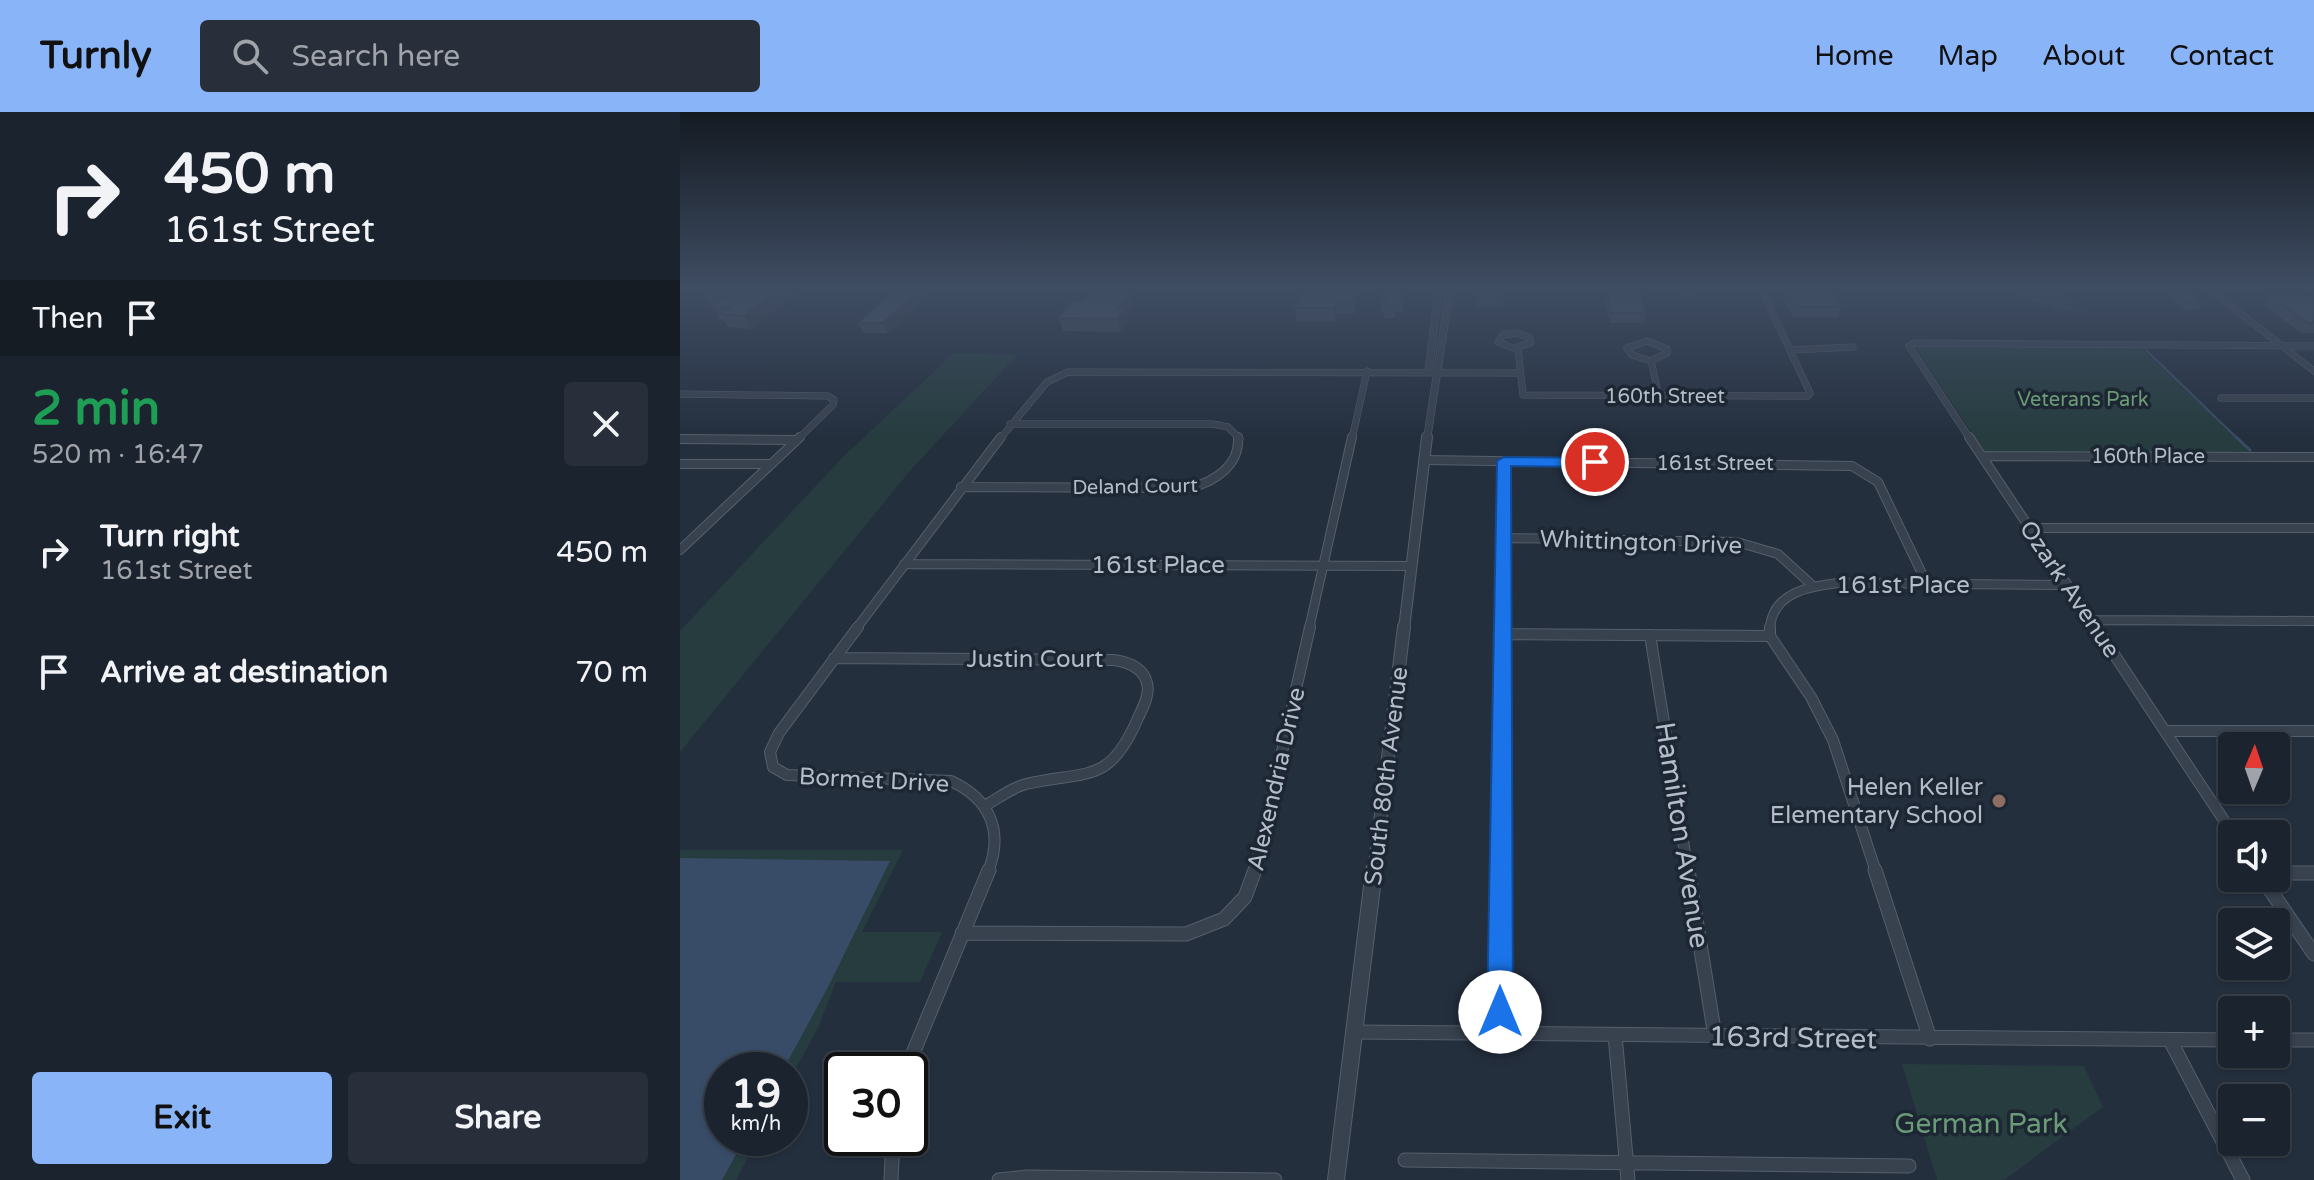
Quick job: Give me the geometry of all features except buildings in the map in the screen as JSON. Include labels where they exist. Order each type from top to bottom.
[{"type":"street","name":"South 80th Avenue","points":[[1433,338],[1429,368],[1435,372]]},
{"type":"street","name":"South 80th Avenue","points":[[1336,1180],[1435,372],[1440,368],[1444,338]]},
{"type":"street","points":[[1501,338],[1498,339],[1503,346],[1518,348],[1531,343],[1529,338]]},
{"type":"street","points":[[1784,338],[1790,350],[1853,347]]},
{"type":"street","points":[[2273,338],[2314,371]]},
{"type":"street","points":[[1647,341],[1667,349],[1667,353],[1651,361],[1632,355],[1627,348],[1647,341]]},
{"type":"street","name":"Ozark Avenue","points":[[2224,820],[1909,344],[2282,345]]},
{"type":"street","points":[[2282,345],[2314,346]]},
{"type":"street","points":[[1367,371],[1520,373],[1518,348]]},
{"type":"street","name":"160th Street","points":[[1520,373],[1523,395],[1808,396],[1810,393],[1790,350]]},
{"type":"street","points":[[1651,361],[1659,396]]},
{"type":"street","name":"Bormet Drive","points":[[988,804],[972,791],[942,779],[799,777],[779,772],[769,760],[773,742],[834,658],[961,487],[1039,389],[1060,375],[1087,370],[1367,371]]},
{"type":"street","name":"Alexendria Drive","points":[[962,933],[1186,934],[1210,926],[1236,908],[1253,879],[1367,371]]},
{"type":"street","points":[[680,394],[828,396],[834,400],[833,405],[680,550]]},
{"type":"street","points":[[2221,398],[2314,398]]},
{"type":"street","name":"Deland Court","points":[[961,487],[1199,486],[1226,473],[1240,438],[1228,427],[1213,424],[1010,424]]},
{"type":"street","points":[[680,439],[797,440]]},
{"type":"street","name":"160th Place","points":[[1982,456],[2314,457]]},
{"type":"street","name":"161st Street","points":[[1424,460],[1837,464],[1861,469],[1878,482],[1927,584]]},
{"type":"street","points":[[1500,1034],[1504,461]]},
{"type":"street","points":[[680,464],[771,464]]},
{"type":"street","points":[[2030,528],[2314,528]]},
{"type":"street","name":"Whittington Drive","points":[[1503,538],[1737,542],[1778,554],[1813,586]]},
{"type":"street","name":"161st Place","points":[[904,564],[1412,566]]},
{"type":"street","name":"161st Place","points":[[1770,636],[1771,615],[1781,602],[1795,592],[1813,586],[2067,585]]},
{"type":"street","points":[[2091,620],[2314,621]]},
{"type":"street","points":[[1502,634],[1770,636],[1811,697],[1833,740],[1930,1039]]},
{"type":"street","name":"Hamilton Avenue","points":[[1650,635],[1715,1036]]},
{"type":"street","name":"Justin Court","points":[[834,658],[1114,660],[1129,662],[1141,670],[1148,685],[1148,694],[1126,746],[1116,758],[1080,777],[1023,784],[988,804]]},
{"type":"street","points":[[2165,731],[2314,731]]},
{"type":"street","points":[[913,1052],[994,852],[995,828],[988,804]]},
{"type":"street","points":[[2290,873],[2314,873]]},
{"type":"street","points":[[2272,892],[2314,954]]},
{"type":"street","name":"163rd Street","points":[[1354,1032],[2218,1040]]},
{"type":"street","points":[[1615,1035],[1628,1180]]},
{"type":"street","points":[[2170,1040],[2243,1180]]},
{"type":"street","points":[[2290,1040],[2314,1040]]},
{"type":"street","points":[[891,1180],[892,1156]]},
{"type":"street","points":[[1405,1160],[1909,1166]]},
{"type":"street","points":[[999,1180],[1027,1177],[1275,1180]]},
{"type":"green space","name":"Veterans Park","points":[[1914,345],[2140,347],[2253,453],[1986,452]]},
{"type":"green space","points":[[954,353],[1017,355],[909,472],[680,752],[680,631],[843,457]]},
{"type":"green space","points":[[680,850],[903,850],[862,932],[942,932],[920,982],[836,982],[805,1052],[704,1052],[704,1156],[749,1156],[736,1180],[680,1180]]},
{"type":"green space","name":"German Park","points":[[1902,1064],[2084,1066],[2103,1107],[2004,1180],[1937,1180]]},
{"type":"water","points":[[680,858],[890,861],[793,1052],[704,1052],[704,1156],[735,1156],[722,1180],[680,1180]]},
{"type":"waterway","points":[[2146,350],[2238,439]]},
{"type":"waterway","points":[[2236,437],[2250,450]]},
{"type":"place","name":"Helen Keller Elementary School","points":[[1999,801]]},
{"type":"route","points":[[1500,1012],[1504,461],[1595,462]]}]
